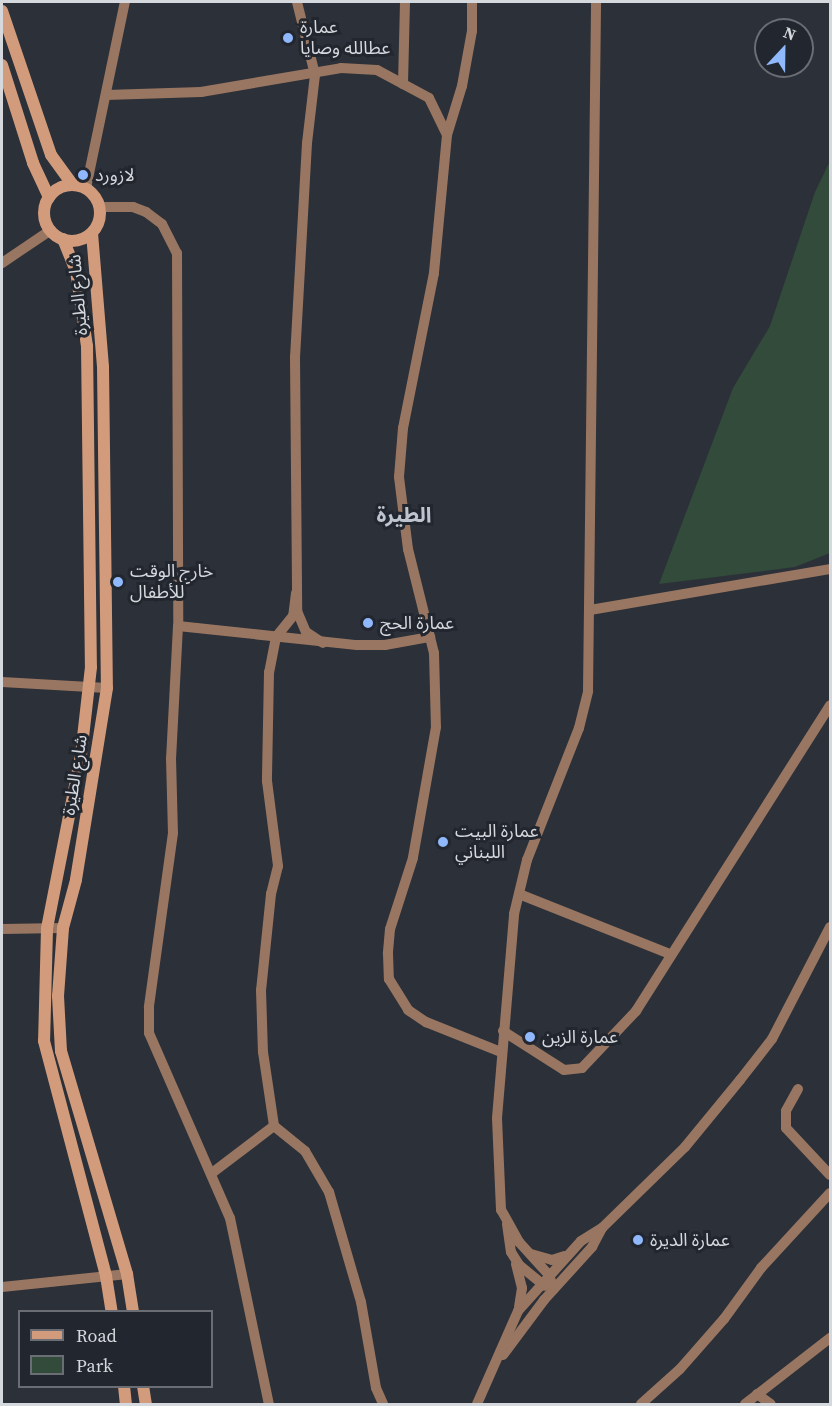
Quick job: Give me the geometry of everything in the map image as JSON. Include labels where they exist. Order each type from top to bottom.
[{"type":"main road","points":[[2,11],[51,155],[72,184]]},
{"type":"main road","points":[[2,67],[33,163],[50,197]]},
{"type":"main road","points":[[72,184],[86,188],[100,207],[99,223],[92,233],[84,238],[63,239],[51,230],[44,213],[50,197],[62,187],[72,184]]},
{"type":"main road","name":"شارع الطيرة","points":[[92,233],[104,367],[107,688],[76,880],[63,928],[58,996],[61,1051],[127,1274],[133,1310]]},
{"type":"main road","name":"شارع الطيرة","points":[[63,239],[76,271],[87,346],[89,687],[81,755],[47,929],[44,1041],[106,1276],[112,1310]]},
{"type":"main road","points":[[124,1388],[126,1404]]},
{"type":"main road","points":[[143,1388],[146,1404]]},
{"type":"street","points":[[86,188],[125,2]]},
{"type":"street","points":[[297,2],[315,75],[307,143],[295,357],[296,593],[300,621],[306,632],[323,643]]},
{"type":"street","points":[[403,84],[405,2]]},
{"type":"street","points":[[472,2],[472,31],[462,86],[447,135],[434,273],[403,429],[399,477],[408,549],[430,637],[438,688],[436,727],[413,858],[390,929],[389,979],[408,1010],[426,1022],[501,1052]]},
{"type":"street","points":[[554,1289],[549,1275],[507,1224],[501,1210],[497,1118],[503,1031],[519,894],[527,860],[579,728],[588,691],[596,2]]},
{"type":"street","points":[[2,67],[21,62]]},
{"type":"street","points":[[106,95],[201,92],[315,75],[341,68],[377,70],[429,98],[447,135]]},
{"type":"street","points":[[100,207],[133,207],[146,212],[162,224],[177,253],[177,626],[171,759],[173,833],[149,1007],[149,1033],[158,1061],[212,1173],[228,1212],[240,1256],[269,1404]]},
{"type":"street","points":[[2,263],[51,230]]},
{"type":"street","points":[[590,610],[831,568]]},
{"type":"street","points":[[296,593],[292,616],[276,637],[269,672],[267,781],[278,866],[271,894],[261,990],[262,1052],[274,1126],[305,1151],[329,1192],[360,1302],[376,1388],[383,1404]]},
{"type":"street","points":[[177,626],[323,643],[385,645],[430,637]]},
{"type":"street","points":[[2,682],[107,688]]},
{"type":"street","points":[[503,1031],[564,1070],[582,1068],[636,1011],[670,954],[784,783],[831,705]]},
{"type":"street","points":[[519,894],[670,954]]},
{"type":"street","points":[[518,1311],[539,1284],[570,1253],[602,1228],[685,1147],[772,1039],[831,927]]},
{"type":"street","points":[[2,929],[63,928]]},
{"type":"street","points":[[798,1089],[786,1111],[786,1128],[831,1175]]},
{"type":"street","points":[[212,1173],[274,1126]]},
{"type":"street","points":[[641,1404],[680,1369],[724,1319],[761,1268],[831,1193]]},
{"type":"street","points":[[477,1404],[518,1311],[522,1288],[511,1252],[507,1224]]},
{"type":"street","points":[[493,1370],[554,1289],[592,1247],[602,1228]]},
{"type":"street","points":[[511,1252],[539,1284],[554,1289]]},
{"type":"street","points":[[528,1252],[552,1260],[570,1253]]},
{"type":"street","points":[[2,1287],[127,1274]]},
{"type":"street","points":[[745,1404],[831,1338]]},
{"type":"street","points":[[757,1394],[771,1404]]},
{"type":"green space","points":[[830,161],[830,553],[795,567],[659,584],[733,388],[770,326],[815,192]]},
{"type":"place","name":"عمارة عطالله وصايا","points":[[288,38]]},
{"type":"place","name":"لازورد","points":[[83,175]]},
{"type":"place","name":"خارج الوقت للأطفال","points":[[118,582]]},
{"type":"place","name":"عمارة الحج","points":[[368,623]]},
{"type":"place","name":"عمارة البيت اللبناني","points":[[443,842]]},
{"type":"place","name":"عمارة الزين","points":[[530,1037]]},
{"type":"place","name":"عمارة الديرة","points":[[638,1240]]},
{"type":"district","name":"الطيرة","points":[[404,515]]}]
